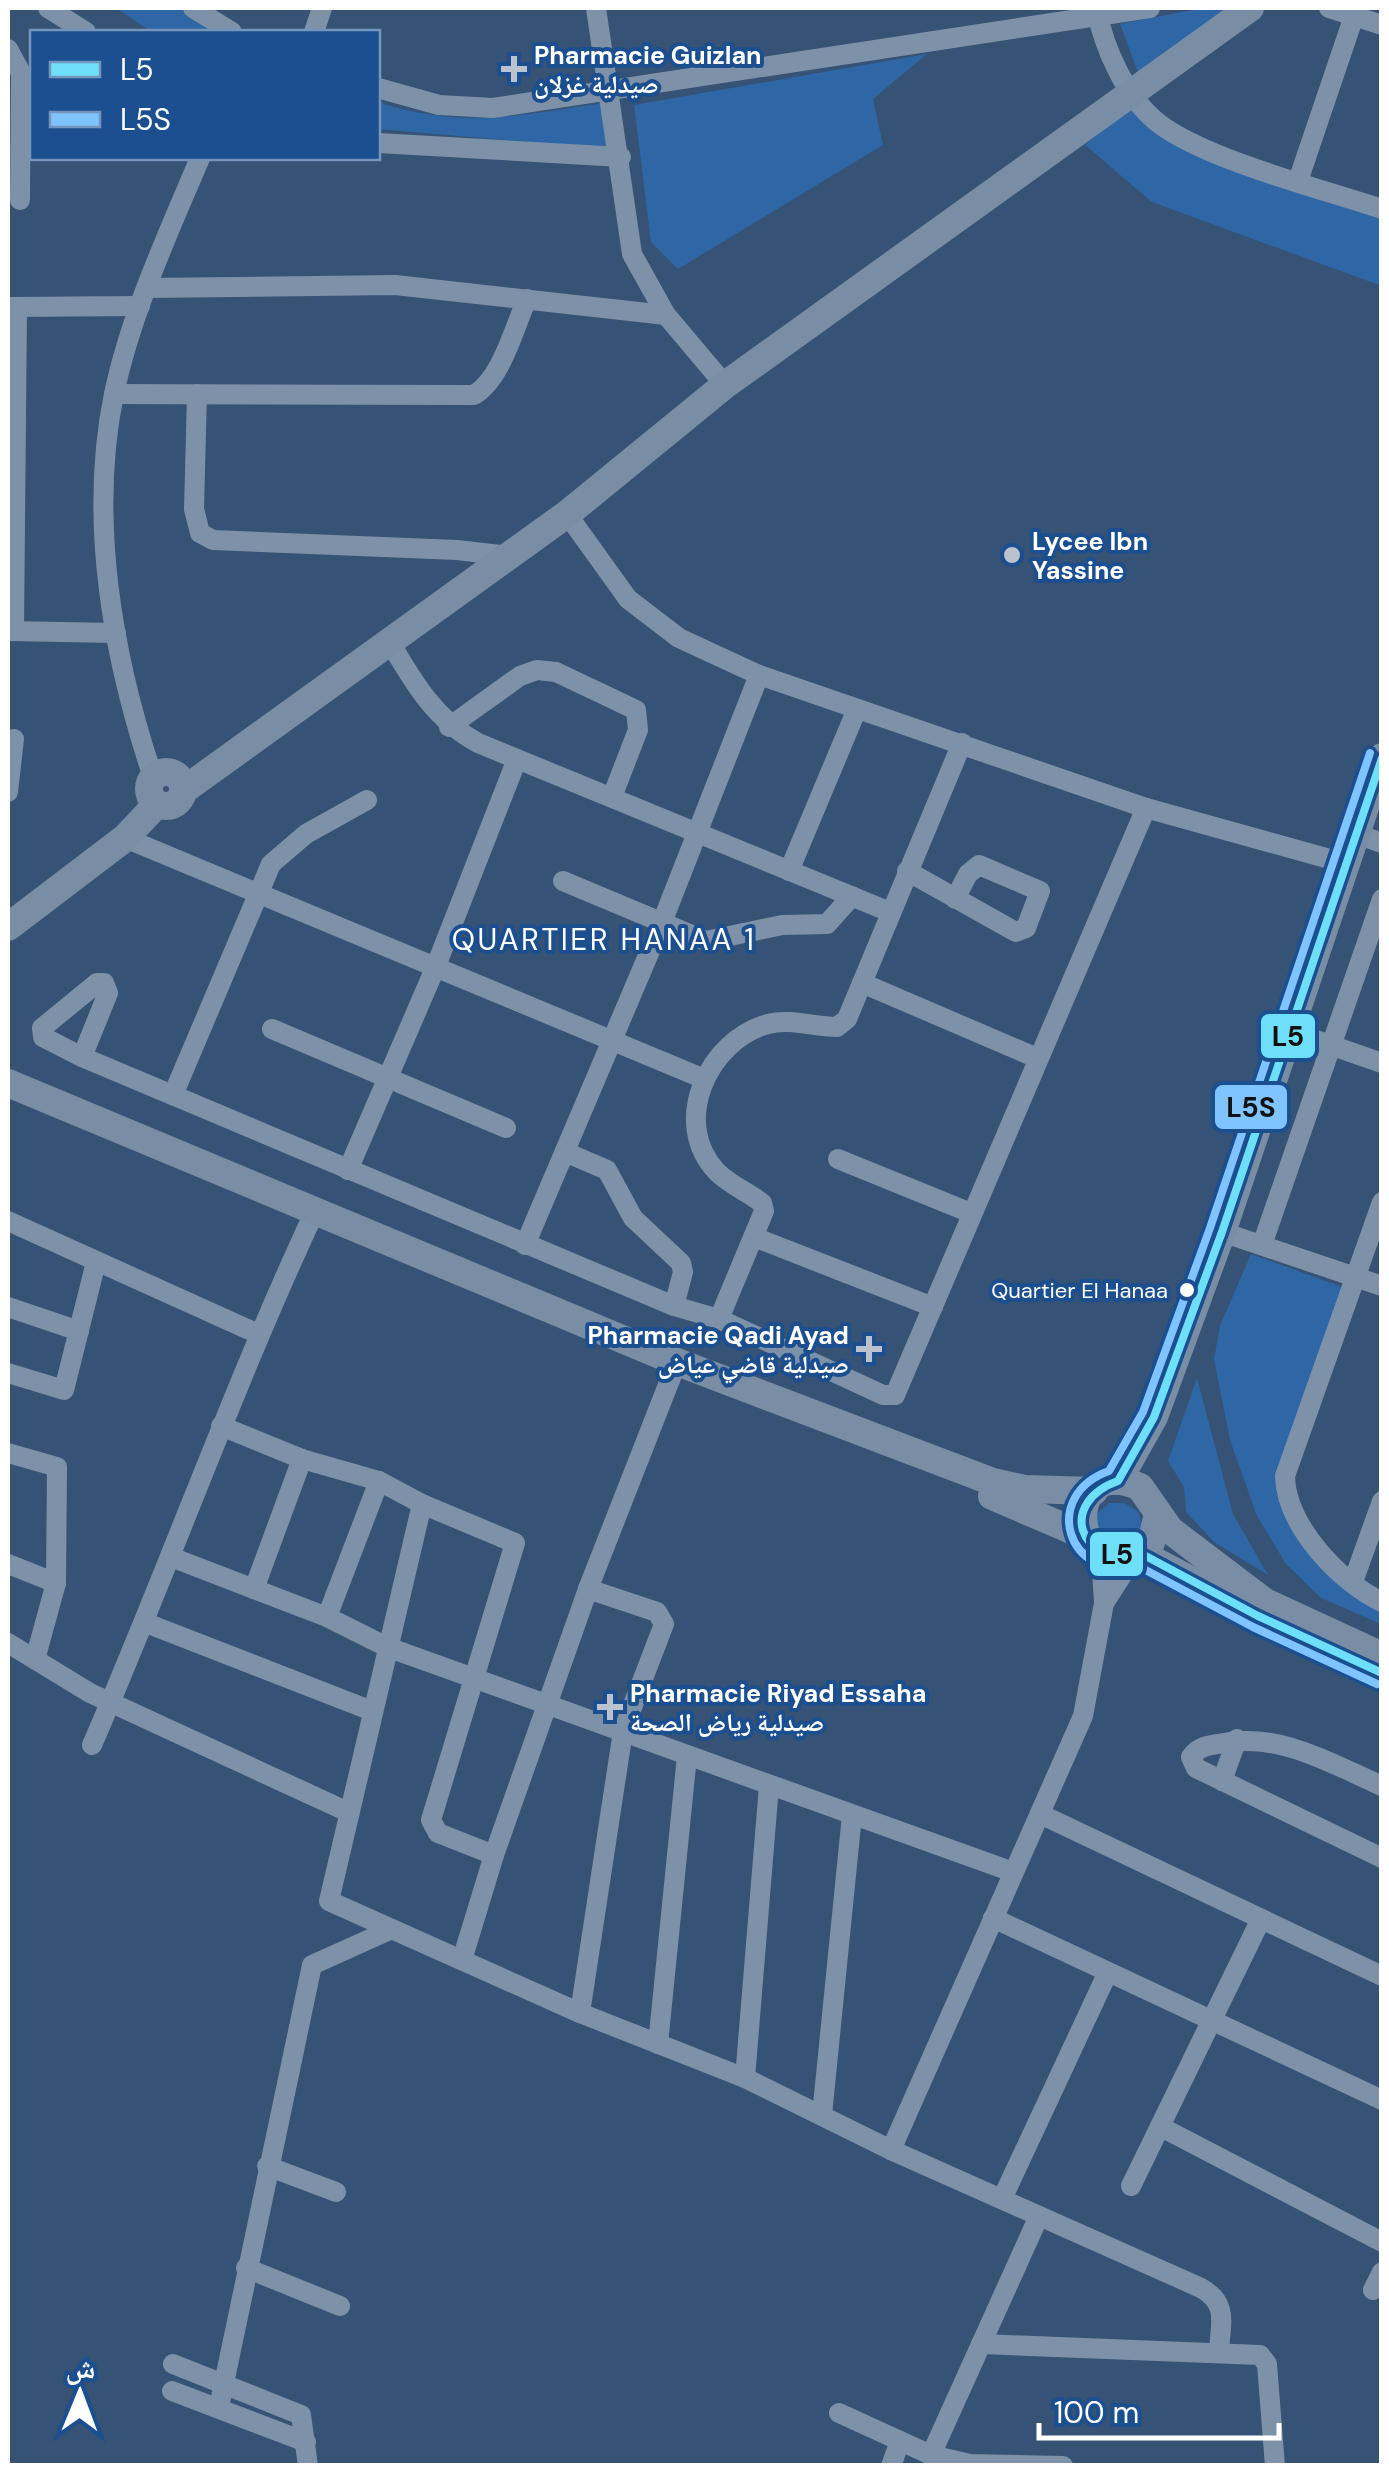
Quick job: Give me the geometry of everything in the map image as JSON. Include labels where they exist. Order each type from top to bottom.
[{"type":"main road","points":[[8,926],[125,838],[155,791],[175,804],[184,790],[567,514],[725,384],[1249,8]]},
{"type":"main road","points":[[1092,1545],[1081,1511],[1106,1486],[1154,1417],[1222,1232],[1382,757]]},
{"type":"main road","points":[[8,1083],[312,1218]]},
{"type":"main road","points":[[8,1099],[312,1218],[1046,1517],[1112,1558],[1137,1554],[1151,1543],[1154,1417]]},
{"type":"main road","points":[[675,1369],[993,1482],[1025,1489],[1106,1486],[1153,1505],[1170,1530],[1265,1602],[1382,1656]]},
{"type":"main road","points":[[1137,1554],[1382,1673]]},
{"type":"street","points":[[48,8],[83,30]]},
{"type":"street","points":[[193,8],[229,30]]},
{"type":"street","points":[[596,8],[621,157],[632,254],[666,315],[725,384]]},
{"type":"street","points":[[380,89],[438,105],[493,108],[1096,11],[1150,8]]},
{"type":"street","points":[[1329,8],[1382,26]]},
{"type":"street","points":[[1096,11],[1130,94],[1158,123],[1196,145],[1382,210]]},
{"type":"street","points":[[1298,181],[1354,16]]},
{"type":"street","points":[[8,49],[21,73],[20,200]]},
{"type":"street","points":[[380,143],[621,157]]},
{"type":"street","points":[[155,791],[116,633],[103,534],[105,458],[114,394],[144,297],[199,160]]},
{"type":"street","points":[[116,633],[11,632],[12,308],[144,297],[395,285],[666,315]]},
{"type":"street","points":[[114,394],[474,396],[500,362],[527,299]]},
{"type":"street","points":[[197,394],[194,509],[200,533],[214,540],[458,550],[509,556]]},
{"type":"street","points":[[567,514],[628,599],[678,638],[760,676],[1146,808],[1344,863]]},
{"type":"street","points":[[391,644],[449,727],[517,759],[890,912]]},
{"type":"street","points":[[449,727],[520,676],[546,669],[574,679],[626,702],[638,718],[612,797]]},
{"type":"street","points":[[525,1245],[661,925],[760,676]]},
{"type":"street","points":[[790,871],[858,709]]},
{"type":"street","points":[[8,792],[14,739]]},
{"type":"street","points":[[719,1319],[763,1218],[762,1203],[717,1172],[706,1157],[698,1115],[702,1078],[719,1055],[750,1030],[794,1021],[844,1024],[962,743]]},
{"type":"street","points":[[348,1170],[436,966],[517,759]]},
{"type":"street","points":[[172,1096],[271,864],[284,851],[367,800]]},
{"type":"street","points":[[82,1057],[525,1245],[674,1306],[719,1319],[890,1396],[900,1386],[1146,808]]},
{"type":"street","points":[[1354,833],[1382,843]]},
{"type":"street","points":[[125,838],[702,1078]]},
{"type":"street","points":[[908,871],[955,899]]},
{"type":"street","points":[[562,882],[706,941],[782,925],[827,924],[852,896]]},
{"type":"street","points":[[1262,1245],[1382,899]]},
{"type":"street","points":[[862,983],[1037,1058]]},
{"type":"street","points":[[272,1029],[506,1128]]},
{"type":"street","points":[[1288,1030],[1382,1063]]},
{"type":"street","points":[[564,1152],[607,1170],[633,1218],[680,1264],[683,1272],[674,1306]]},
{"type":"street","points":[[838,1160],[971,1214]]},
{"type":"street","points":[[1382,1202],[1285,1476],[1286,1493],[1323,1556],[1382,1602]]},
{"type":"street","points":[[92,1745],[146,1623],[258,1334],[312,1218]]},
{"type":"street","points":[[8,1221],[258,1334]]},
{"type":"street","points":[[1222,1232],[1382,1286]]},
{"type":"street","points":[[754,1237],[933,1307]]},
{"type":"street","points":[[8,1373],[64,1390],[96,1262]]},
{"type":"street","points":[[8,1307],[80,1331]]},
{"type":"street","points":[[462,1960],[494,1855],[588,1589],[675,1369]]},
{"type":"street","points":[[222,1426],[302,1459],[379,1481],[422,1504],[515,1543],[431,1820],[438,1833],[494,1855]]},
{"type":"street","points":[[8,1453],[57,1467],[56,1583],[36,1656]]},
{"type":"street","points":[[254,1589],[302,1459]]},
{"type":"street","points":[[327,1617],[379,1481]]},
{"type":"street","points":[[1353,1582],[1382,1501]]},
{"type":"street","points":[[422,1504],[329,1902],[580,2013],[745,2078],[891,2150],[1213,2295],[1222,2310],[1219,2350]]},
{"type":"street","points":[[891,2150],[1087,1703],[1104,1603],[1092,1545]]},
{"type":"street","points":[[1104,1603],[1137,1554]]},
{"type":"street","points":[[171,1557],[327,1617],[387,1647],[1013,1872]]},
{"type":"street","points":[[8,1564],[56,1583]]},
{"type":"street","points":[[580,2013],[623,1732],[664,1624],[656,1612],[588,1589]]},
{"type":"street","points":[[146,1623],[372,1712]]},
{"type":"street","points":[[8,1643],[110,1703],[348,1812]]},
{"type":"street","points":[[1382,1786],[1288,1745],[1256,1738],[1201,1747],[1191,1757],[1196,1768],[1382,1858]]},
{"type":"street","points":[[1222,1781],[1237,1740]]},
{"type":"street","points":[[658,2044],[687,1756]]},
{"type":"street","points":[[745,2078],[769,1786]]},
{"type":"street","points":[[1040,1814],[1382,1976]]},
{"type":"street","points":[[822,2115],[852,1815]]},
{"type":"street","points":[[993,1918],[1382,2100]]},
{"type":"street","points":[[1131,2186],[1261,1919]]},
{"type":"street","points":[[219,2407],[312,1964],[392,1929]]},
{"type":"street","points":[[1002,2199],[1108,1972]]},
{"type":"street","points":[[1161,2126],[1382,2242]]},
{"type":"street","points":[[267,2166],[336,2192]]},
{"type":"street","points":[[931,2455],[1039,2216]]},
{"type":"street","points":[[246,2268],[340,2306]]},
{"type":"street","points":[[981,2344],[1260,2354],[1267,2364],[1275,2466]]},
{"type":"street","points":[[174,2364],[301,2415],[308,2466]]},
{"type":"street","points":[[172,2391],[306,2442]]},
{"type":"street","points":[[839,2413],[931,2455],[970,2464],[1063,2466]]},
{"type":"street","points":[[891,2466],[900,2441]]},
{"type":"shaded area","points":[[116,8],[179,8],[212,30],[149,30]]},
{"type":"shaded area","points":[[1203,8],[1227,8],[1139,75],[1120,24]]},
{"type":"shaded area","points":[[927,54],[873,99],[883,145],[678,269],[651,242],[634,105]]},
{"type":"shaded area","points":[[380,103],[409,111],[464,118],[604,103],[609,149],[380,129]]},
{"type":"shaded area","points":[[1131,105],[1381,217],[1379,285],[1152,202],[1085,145]]},
{"type":"shaded area","points":[[1251,1254],[1345,1288],[1285,1510],[1324,1568],[1349,1591],[1381,1608],[1381,1624],[1321,1598],[1286,1564],[1257,1516],[1230,1440],[1214,1359],[1220,1326]]},
{"type":"shaded area","points":[[1197,1378],[1233,1514],[1268,1575],[1214,1542],[1186,1512],[1184,1487],[1168,1461]]},
{"type":"shaded area","points":[[1109,1503],[1124,1503],[1138,1511],[1145,1533],[1109,1556],[1092,1518]]},
{"type":"transit line","name":"L5S","points":[[1370,753],[1210,1228],[1143,1412],[1109,1471],[1088,1483],[1075,1498],[1069,1516],[1071,1534],[1079,1549],[1094,1561],[1113,1567],[1138,1566],[1253,1627],[1377,1684]]},
{"type":"transit line","name":"L5","points":[[1382,758],[1222,1232],[1154,1417],[1118,1481],[1099,1491],[1087,1503],[1082,1517],[1083,1530],[1090,1542],[1102,1551],[1119,1555],[1140,1553],[1258,1616],[1382,1673]]},
{"type":"place","name":"Pharmacie Guizlan صيدلية غزلان","points":[[514,69]]},
{"type":"place","name":"Lycee Ibn Yassine","points":[[1012,555]]},
{"type":"place","name":"Quartier El Hanaa","points":[[1187,1290]]},
{"type":"place","name":"Pharmacie Qadi Ayad صيدلية قاضي عياض","points":[[869,1349]]},
{"type":"place","name":"Pharmacie Riyad Essaha صيدلية رياض الصحة","points":[[610,1707]]},
{"type":"district","name":"QUARTIER HANAA 1","points":[[604,939]]}]
